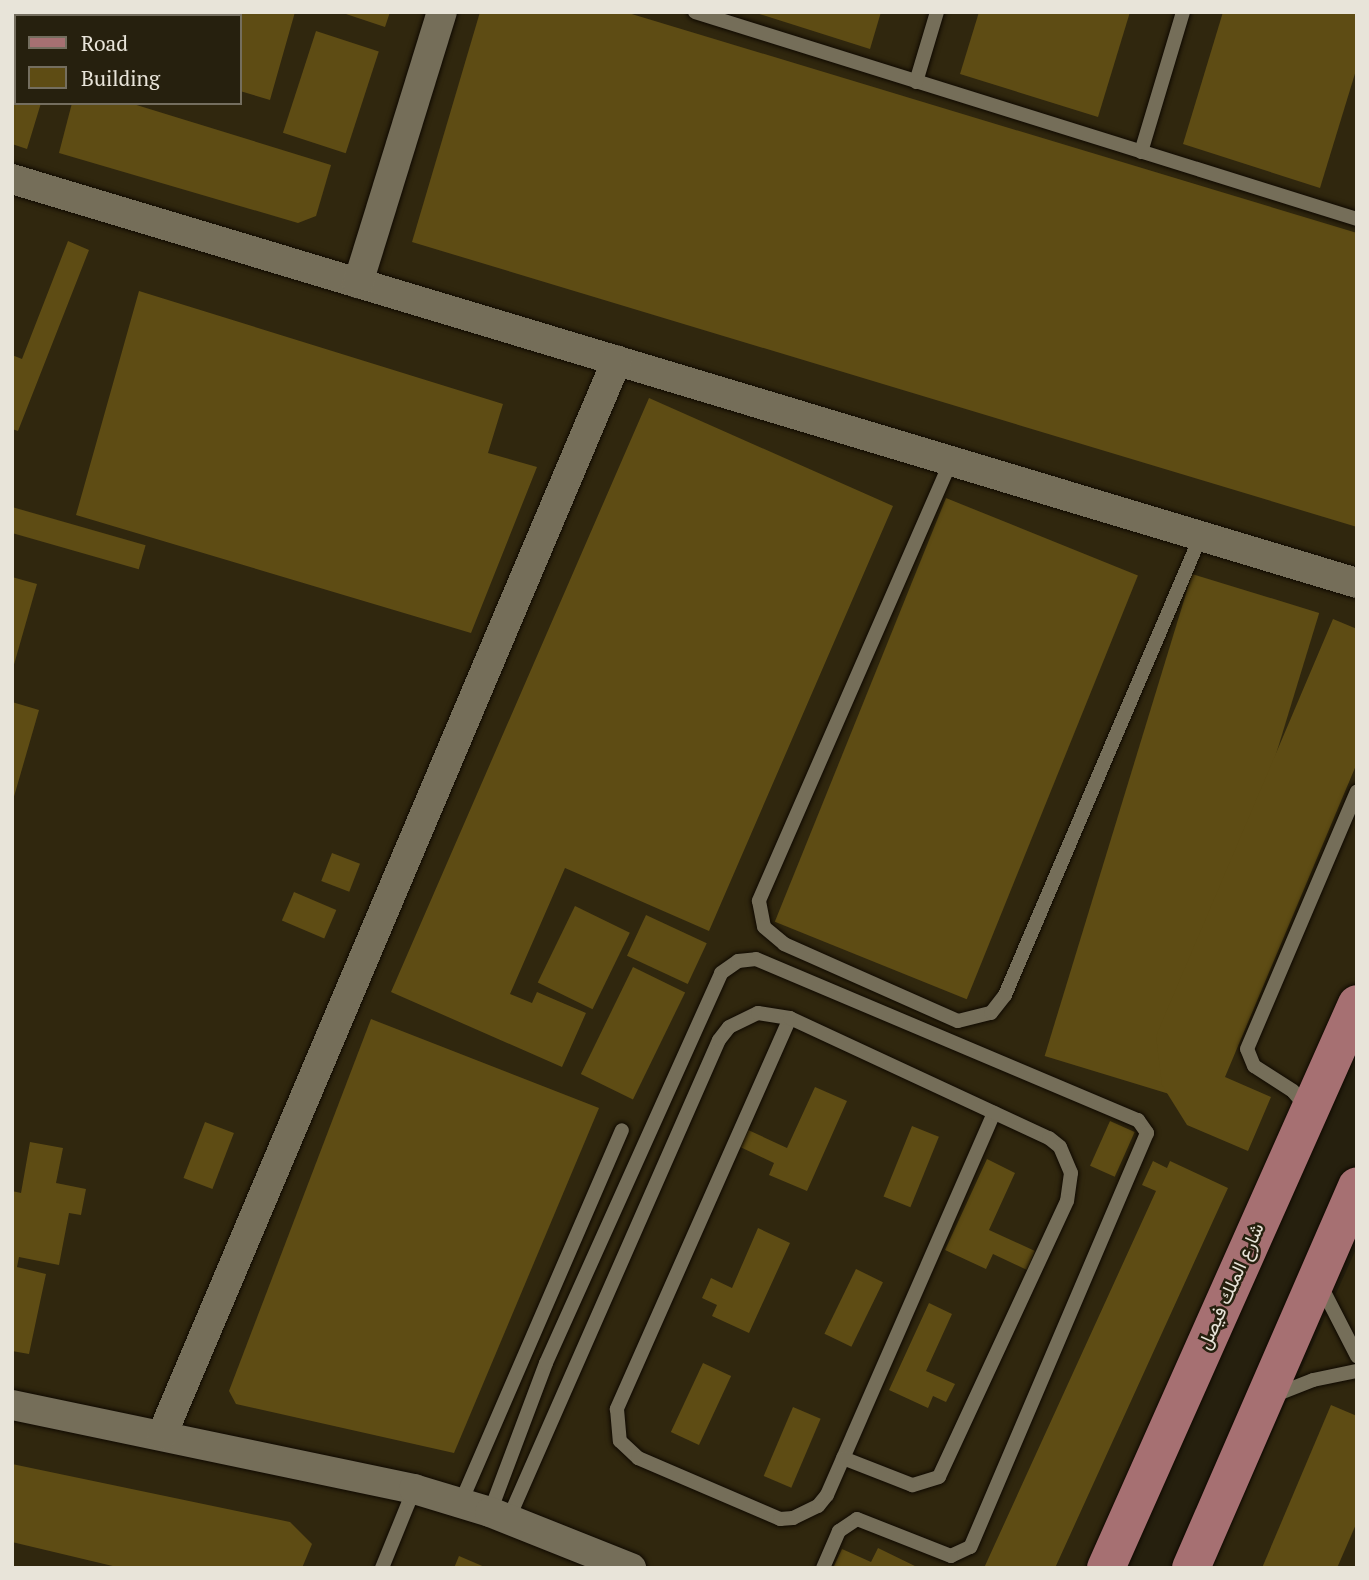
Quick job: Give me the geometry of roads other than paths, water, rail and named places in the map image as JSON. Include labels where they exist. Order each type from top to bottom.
[{"type":"main road","name":"شارع الملك فيصل","points":[[1106,1568],[1357,1004]]},
{"type":"main road","points":[[1191,1568],[1357,1187]]},
{"type":"street","points":[[358,283],[442,12]]},
{"type":"street","points":[[12,179],[1357,583]]},
{"type":"street","points":[[162,1436],[617,360]]},
{"type":"street","points":[[12,1405],[414,1489],[499,1516],[631,1568]]},
{"type":"lane","points":[[695,12],[1141,152],[1356,216]]},
{"type":"lane","points":[[916,82],[937,12]]},
{"type":"lane","points":[[1141,152],[1183,12]]},
{"type":"lane","points":[[951,461],[759,901],[764,927],[784,944],[958,1021],[991,1013],[1005,995],[1201,536]]},
{"type":"lane","points":[[1309,1110],[1293,1091],[1254,1066],[1247,1049],[1357,791]]},
{"type":"lane","points":[[499,1516],[546,1363],[722,973],[738,961],[756,959],[1138,1119],[1147,1133],[970,1547],[951,1556],[857,1519],[839,1531],[823,1568]]},
{"type":"lane","points":[[499,1516],[719,1040],[729,1027],[758,1013],[790,1018],[994,1113],[1060,1147],[1071,1173],[1067,1201],[939,1477],[912,1485],[843,1458]]},
{"type":"lane","points":[[790,1018],[617,1409],[620,1441],[638,1458],[780,1519],[793,1518],[818,1506],[843,1458],[994,1113]]},
{"type":"lane","points":[[461,1503],[622,1129]]},
{"type":"lane","points":[[1318,1276],[1357,1356]]},
{"type":"lane","points":[[1264,1400],[1313,1380],[1357,1371]]},
{"type":"lane","points":[[382,1568],[414,1489]]}]
